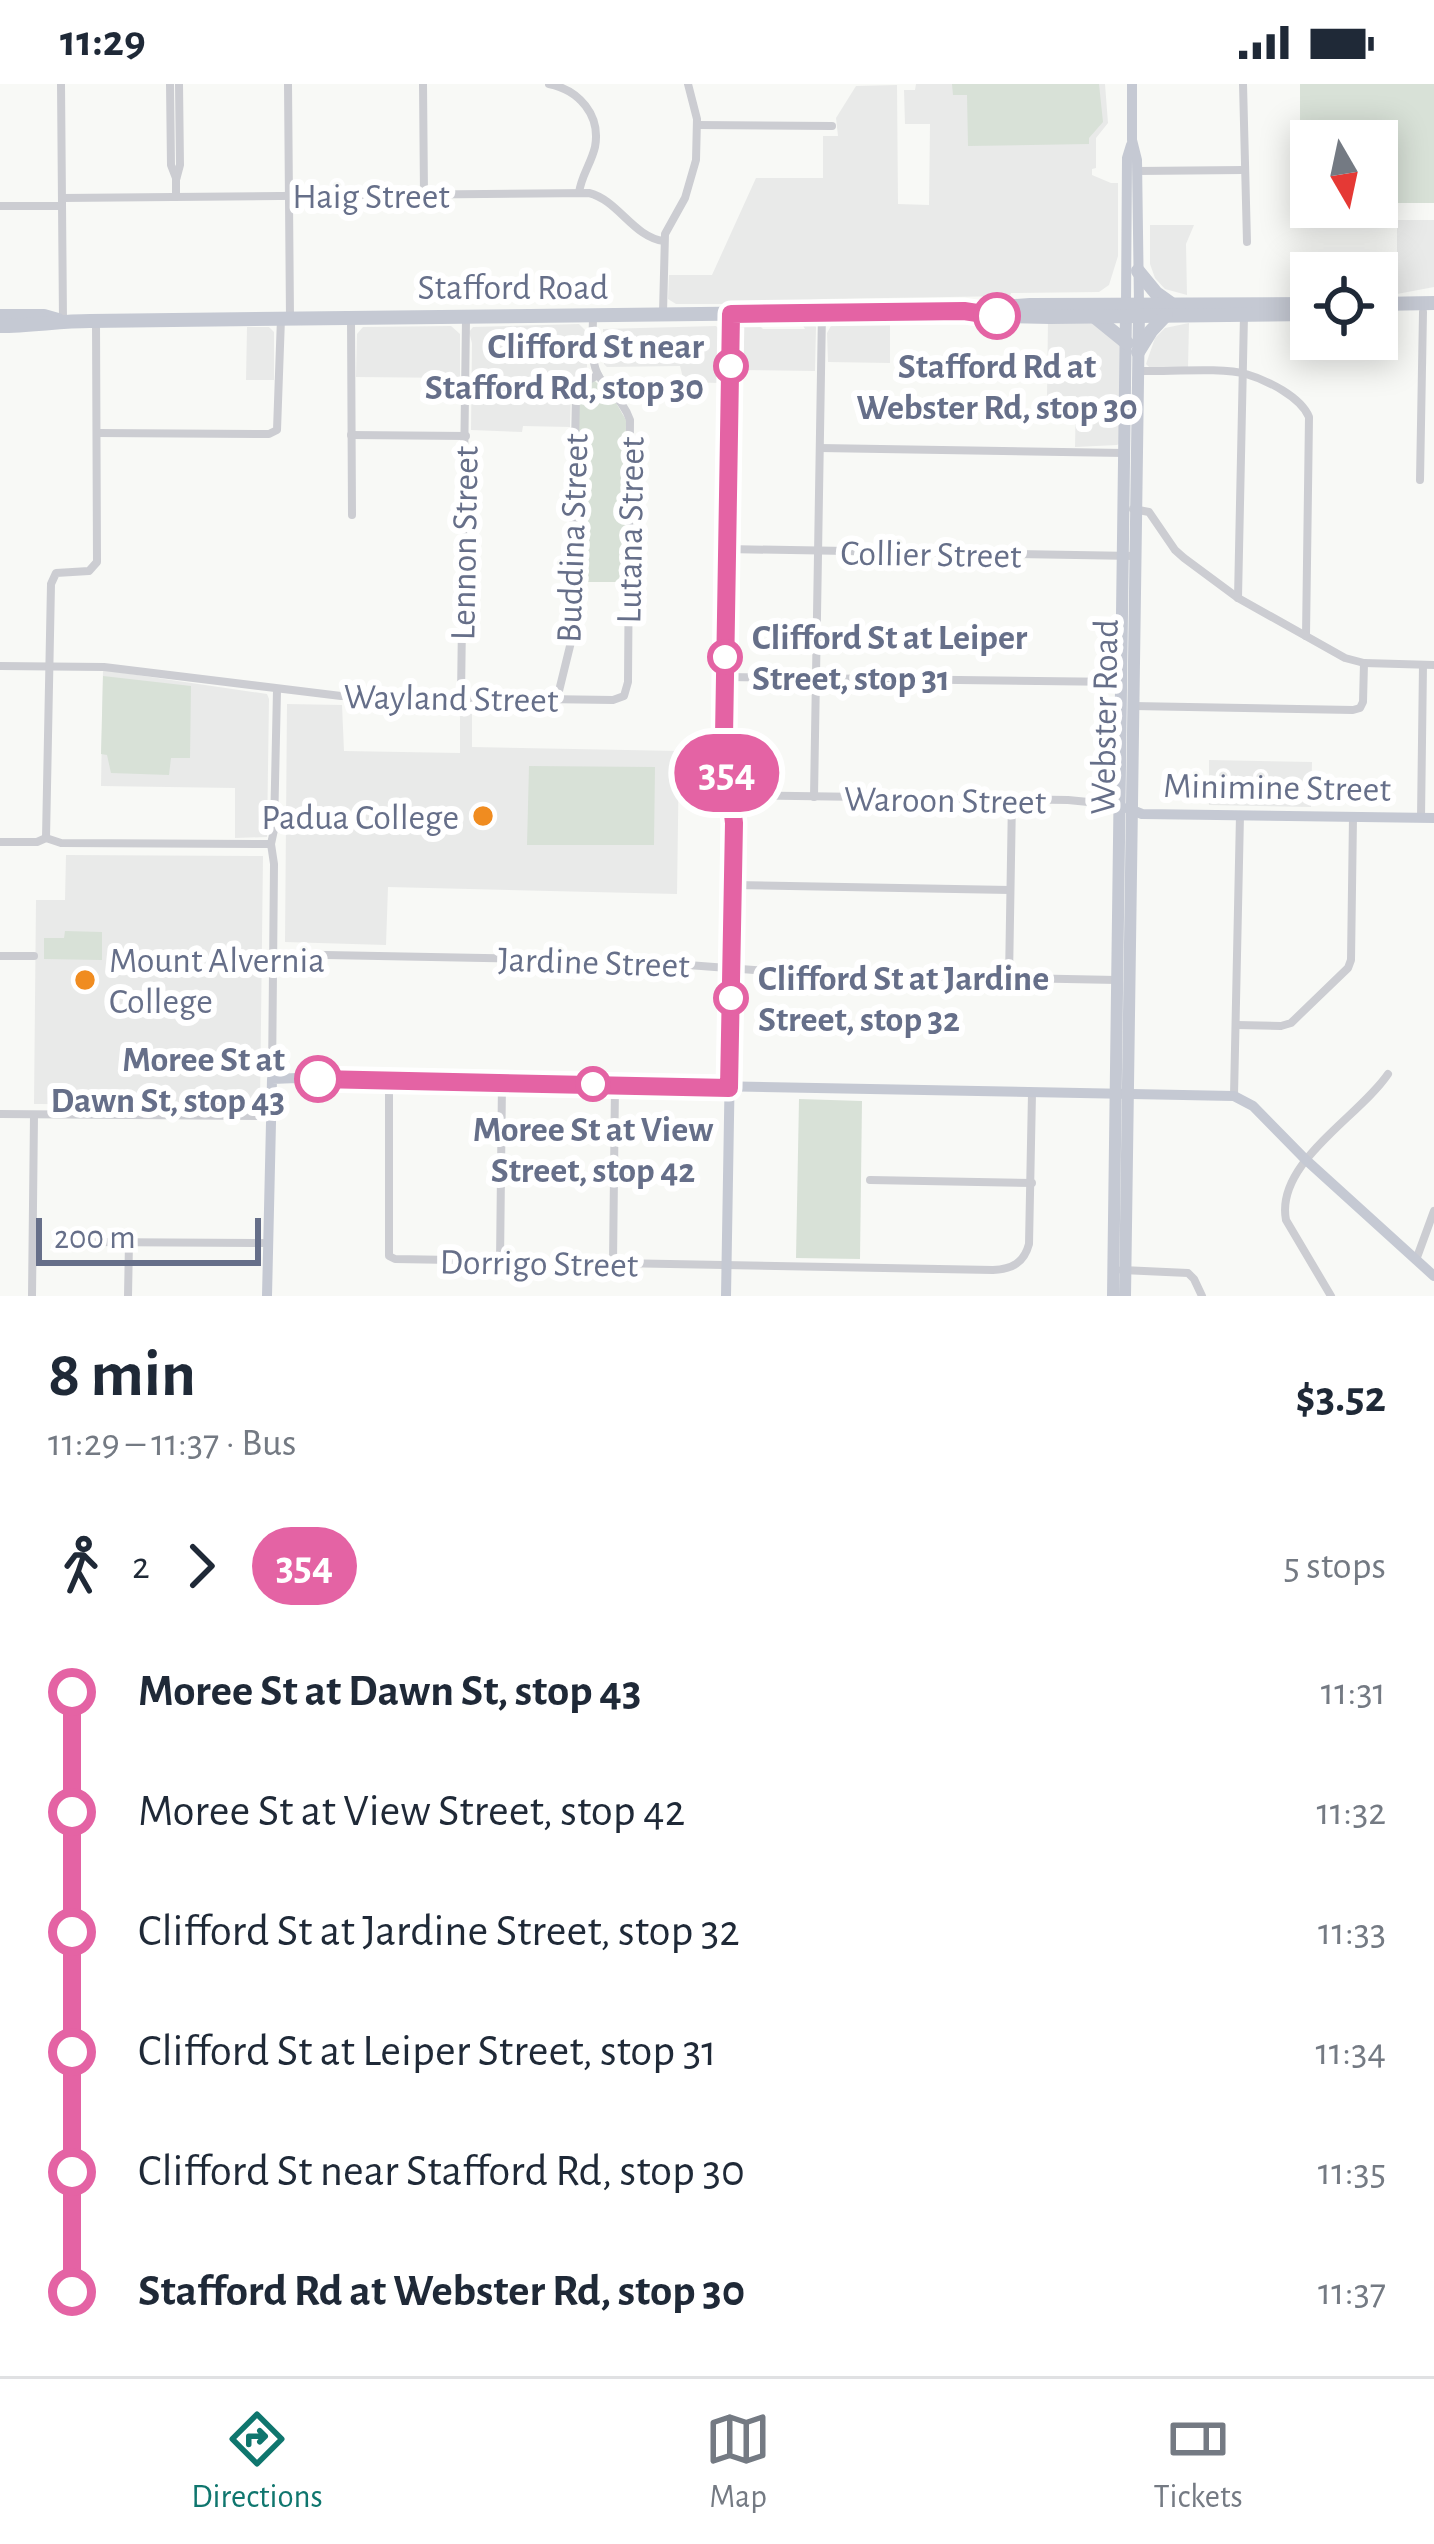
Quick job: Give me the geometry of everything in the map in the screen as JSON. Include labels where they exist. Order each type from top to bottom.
[{"type":"highway","points":[[1094,316],[1132,347],[1151,331],[1168,309],[1138,271]]},
{"type":"highway","name":"Stafford Road","points":[[964,311],[996,305],[1132,310],[1290,305]]},
{"type":"highway","points":[[1398,308],[1430,309]]},
{"type":"highway","name":"Stafford Road","points":[[1168,309],[1290,314]]},
{"type":"highway","name":"Stafford Road","points":[[0,326],[96,320],[822,312],[1094,316],[1132,310]]},
{"type":"highway","name":"Stafford Road","points":[[0,316],[63,321]]},
{"type":"main road","name":"Webster Road","points":[[1131,509],[1126,453],[1132,310]]},
{"type":"main road","name":"Webster Road","points":[[1125,1296],[1120,1270],[1123,682],[1138,371],[1132,347]]},
{"type":"main road","name":"Webster Road","points":[[1125,803],[1133,706],[1130,556]]},
{"type":"main road","name":"Webster Road","points":[[1113,1296],[1120,1270]]},
{"type":"street","points":[[61,84],[63,321]]},
{"type":"street","points":[[175,84],[180,165],[176,197]]},
{"type":"street","points":[[98,433],[269,434],[277,430],[289,196],[288,84]]},
{"type":"street","points":[[423,84],[424,195]]},
{"type":"street","points":[[550,84],[580,98],[594,122],[594,150],[579,193]]},
{"type":"street","points":[[663,315],[666,230],[685,198],[695,165],[697,125],[688,84]]},
{"type":"street","name":"Webster Road","points":[[1132,84],[1132,310]]},
{"type":"street","points":[[1243,84],[1246,242]]},
{"type":"street","points":[[697,125],[832,126]]},
{"type":"street","points":[[1132,172],[1243,170]]},
{"type":"street","name":"Webster Road","points":[[1132,172],[1138,271],[1132,310]]},
{"type":"street","name":"Haig Street","points":[[0,206],[176,197],[579,193],[601,196],[651,238],[664,241]]},
{"type":"street","points":[[1420,480],[1430,309]]},
{"type":"street","points":[[814,797],[822,312]]},
{"type":"street","points":[[726,1296],[734,823],[724,752],[731,314]]},
{"type":"street","points":[[1238,598],[1244,314]]},
{"type":"street","name":"Buddina Street","points":[[557,699],[571,642],[576,394],[598,375],[593,316]]},
{"type":"street","name":"Lennon Street","points":[[461,697],[466,317]]},
{"type":"street","points":[[351,318],[352,515]]},
{"type":"street","points":[[46,838],[52,578],[59,572],[86,572],[98,562],[96,320]]},
{"type":"street","points":[[1138,371],[1243,373],[1305,406],[1310,417],[1306,636]]},
{"type":"street","name":"Lutana Street","points":[[598,375],[625,406],[630,420],[628,682],[624,696]]},
{"type":"street","points":[[351,435],[466,436]]},
{"type":"street","points":[[820,448],[1126,453]]},
{"type":"street","points":[[1131,509],[1151,514],[1174,550],[1238,598],[1345,658],[1428,665],[1428,818]]},
{"type":"street","name":"Collier Street","points":[[728,549],[1130,556]]},
{"type":"street","points":[[1133,706],[1353,710],[1363,702],[1364,663]]},
{"type":"street","name":"Wayland Street","points":[[0,666],[104,667],[341,696],[613,700],[624,696]]},
{"type":"street","points":[[725,677],[1123,682]]},
{"type":"street","points":[[267,1296],[277,690]]},
{"type":"street","name":"Waroon Street","points":[[731,795],[1125,803]]},
{"type":"street","points":[[1009,978],[1012,799]]},
{"type":"street","name":"Minimine Street","points":[[1125,803],[1142,814],[1428,818]]},
{"type":"street","points":[[1234,1096],[1240,815]]},
{"type":"street","points":[[1237,1024],[1291,1023],[1348,968],[1353,817]]},
{"type":"street","points":[[0,842],[46,838],[61,843],[271,844]]},
{"type":"street","points":[[733,885],[1010,890]]},
{"type":"street","name":"Jardine Street","points":[[273,954],[635,961],[809,974],[1124,980]]},
{"type":"street","points":[[0,956],[34,956]]},
{"type":"street","points":[[1331,1296],[1285,1215],[1294,1176],[1388,1074]]},
{"type":"street","points":[[272,1079],[1234,1096],[1253,1106],[1305,1160],[1434,1276]]},
{"type":"street","name":"Dorrigo Street","points":[[389,1080],[389,1256],[500,1262],[1010,1268],[1023,1258],[1029,1244],[1032,1093]]},
{"type":"street","points":[[500,1262],[502,1082]]},
{"type":"street","points":[[614,1264],[615,1084]]},
{"type":"street","points":[[0,1114],[270,1116]]},
{"type":"street","points":[[32,1296],[34,1114]]},
{"type":"street","points":[[870,1180],[1032,1183]]},
{"type":"street","points":[[1416,1260],[1434,1211]]},
{"type":"street","points":[[88,1241],[268,1243]]},
{"type":"street","points":[[128,1296],[129,1242]]},
{"type":"street","points":[[1120,1270],[1190,1274],[1202,1296]]},
{"type":"shaded area","points":[[916,84],[1105,84],[1108,123],[1096,138],[1092,175],[1118,183],[1118,256],[1109,285],[1099,292],[1010,296],[754,304],[676,304],[668,299],[669,275],[712,275],[756,178],[823,178],[823,136],[838,136],[836,118],[856,86],[897,85],[898,204],[929,205],[930,124],[905,124],[904,90],[915,90]]},
{"type":"shaded area","points":[[952,84],[1099,84],[1103,122],[1089,144],[968,146],[967,95],[953,95]]},
{"type":"shaded area","points":[[1300,84],[1434,84],[1434,203],[1398,203],[1398,120],[1300,120]]},
{"type":"shaded area","points":[[1398,220],[1434,220],[1434,287],[1398,294]]},
{"type":"shaded area","points":[[1150,225],[1194,225],[1186,244],[1187,295],[1165,289],[1155,278],[1150,264]]},
{"type":"shaded area","points":[[1048,320],[1090,321],[1121,345],[1117,445],[1075,447],[1076,396],[1047,396]]},
{"type":"shaded area","points":[[890,321],[890,363],[828,362],[827,333],[832,324]]},
{"type":"shaded area","points":[[801,322],[813,322],[816,327],[815,371],[737,370],[742,325],[805,329]]},
{"type":"shaded area","points":[[1189,323],[1188,368],[1149,367],[1155,338],[1165,328]]},
{"type":"shaded area","points":[[579,324],[586,331],[587,367],[571,393],[570,427],[471,430],[469,332],[473,327]]},
{"type":"shaded area","points":[[451,326],[460,334],[460,378],[356,377],[357,334],[363,327]]},
{"type":"shaded area","points":[[716,326],[721,331],[719,383],[684,382],[680,366],[604,364],[603,329]]},
{"type":"shaded area","points":[[247,327],[269,327],[274,332],[274,380],[246,380]]},
{"type":"shaded area","points":[[594,380],[626,420],[625,582],[576,582],[578,397],[583,386]]},
{"type":"shaded area","name":"Padua College","points":[[103,670],[267,694],[267,837],[235,838],[235,788],[101,786]]},
{"type":"shaded area","points":[[103,676],[191,686],[190,758],[171,758],[169,775],[111,773],[107,755],[101,754]]},
{"type":"shaded area","name":"Padua College","points":[[287,704],[342,705],[344,751],[460,753],[460,707],[472,707],[472,747],[679,751],[677,894],[388,887],[386,945],[285,942]]},
{"type":"shaded area","points":[[1209,760],[1312,762],[1311,807],[1209,805]]},
{"type":"shaded area","points":[[529,766],[655,767],[654,845],[527,845]]},
{"type":"shaded area","points":[[66,855],[263,856],[260,1105],[34,1104],[36,900],[65,900]]},
{"type":"shaded area","points":[[65,931],[102,932],[102,960],[44,959],[44,938],[64,938]]},
{"type":"shaded area","points":[[799,1099],[862,1101],[860,1259],[796,1258]]},
{"type":"bus line","name":"354","points":[[318,1079],[729,1088],[734,823],[724,737],[731,314],[964,311],[997,316]]},
{"type":"place","name":"Stafford Rd at Webster Rd, stop 30","points":[[997,316]]},
{"type":"place","name":"Clifford St near Stafford Rd, stop 30","points":[[731,366]]},
{"type":"place","name":"Clifford St at Leiper Street, stop 31","points":[[725,657]]},
{"type":"place","name":"Padua College","points":[[483,816]]},
{"type":"place","name":"Mount Alvernia College","points":[[85,980]]},
{"type":"place","name":"Clifford St at Jardine Street, stop 32","points":[[731,998]]},
{"type":"place","name":"Moree St at Dawn St, stop 43","points":[[318,1079]]},
{"type":"place","name":"Moree St at View Street, stop 42","points":[[593,1084]]}]
